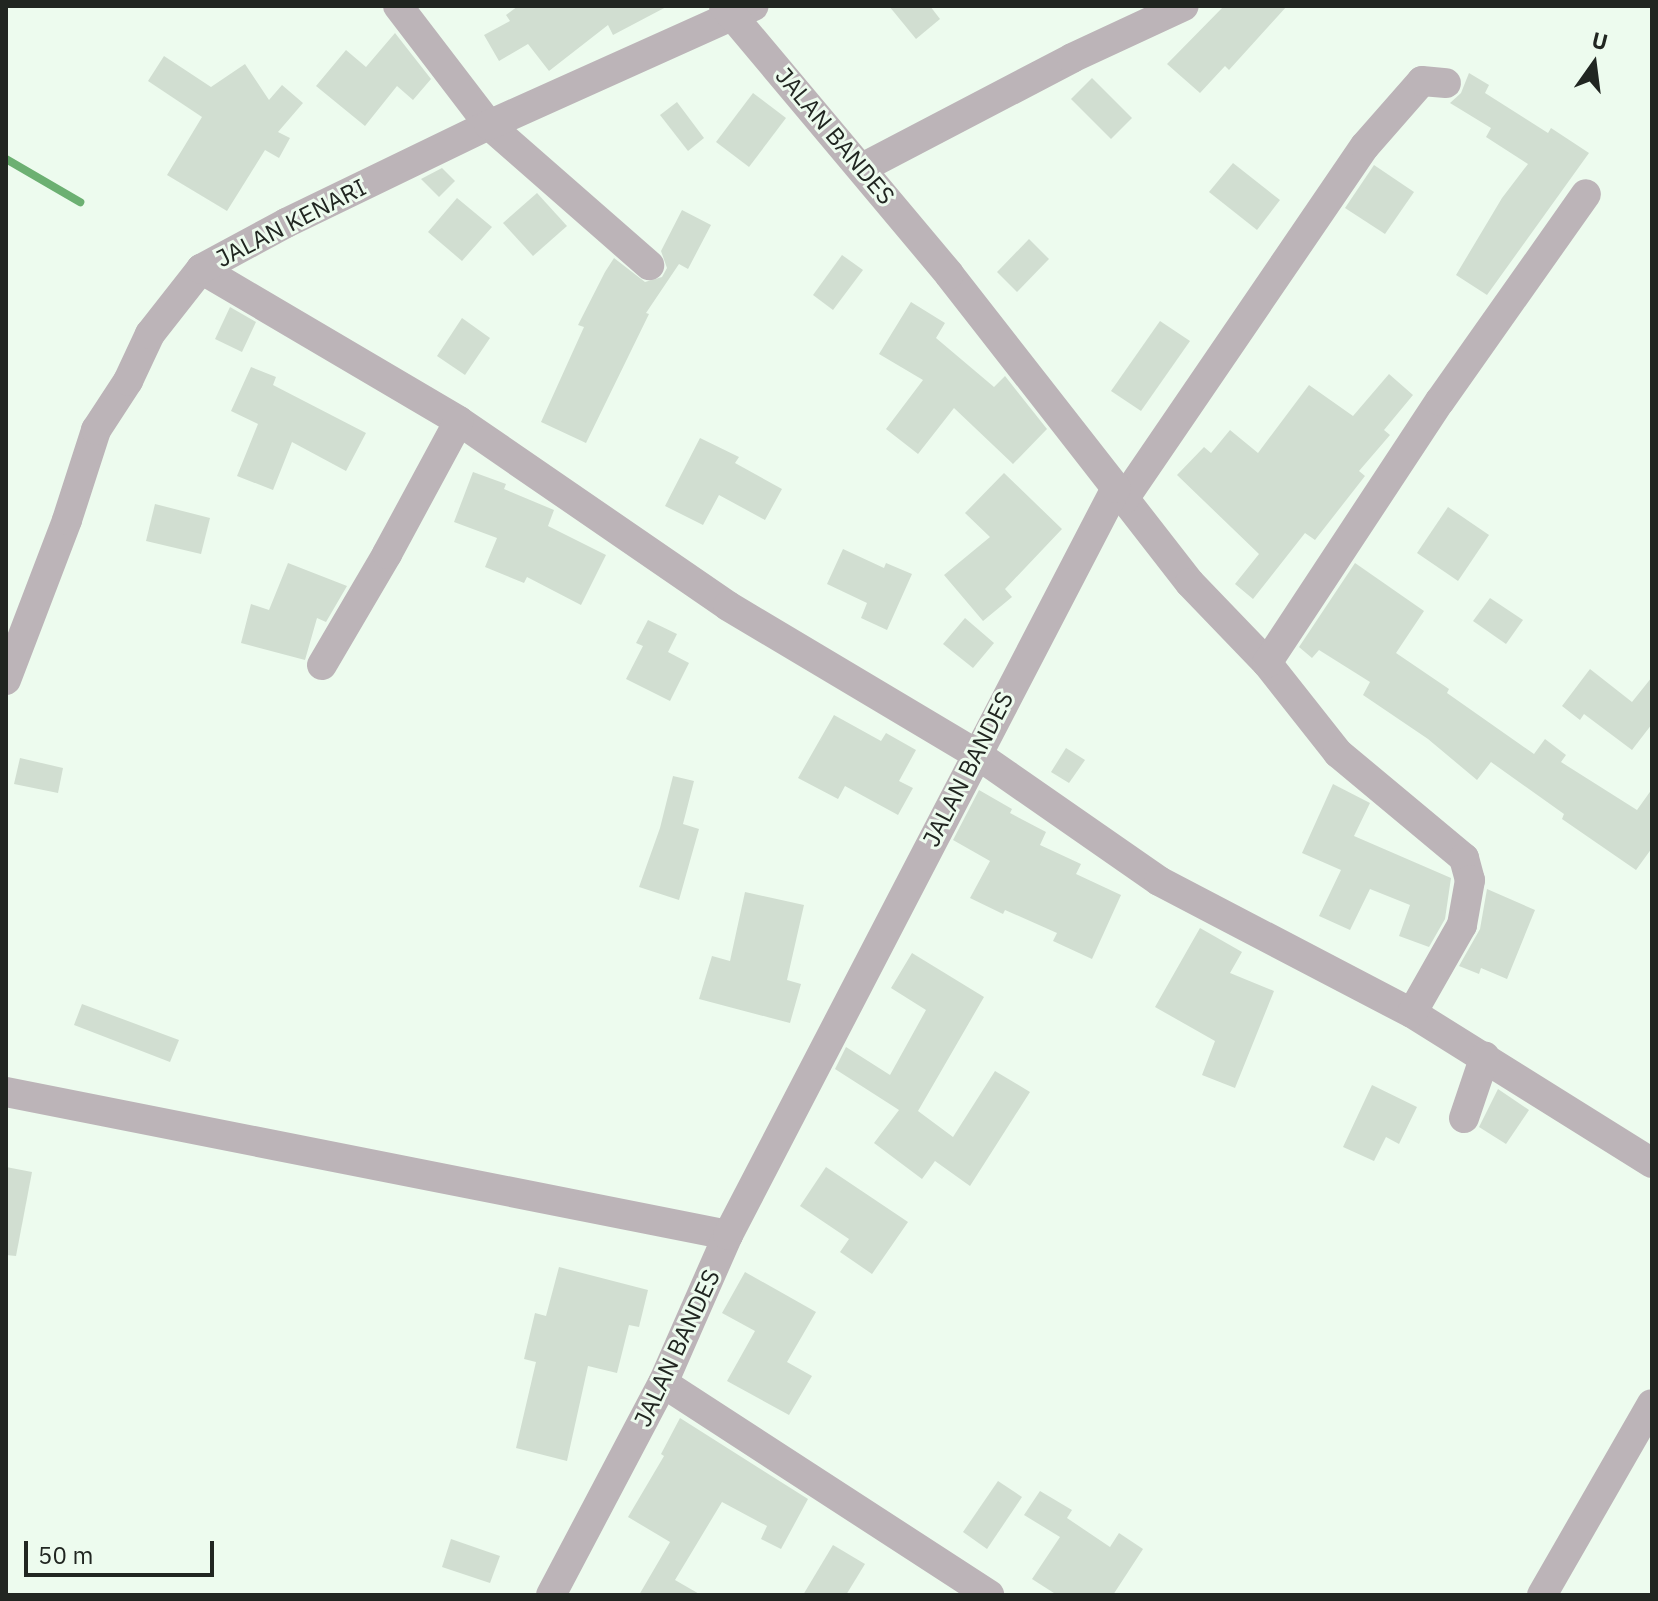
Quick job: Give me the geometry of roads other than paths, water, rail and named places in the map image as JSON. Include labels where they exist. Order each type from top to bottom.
[{"type":"street","points":[[398,6],[489,125],[649,265]]},
{"type":"street","points":[[862,168],[1072,58],[1184,6]]},
{"type":"street","name":"JALAN KENARI","points":[[6,680],[67,520],[96,430],[128,381],[150,334],[201,269],[286,223],[737,9]]},
{"type":"street","name":"JALAN BANDES","points":[[551,1595],[663,1383],[728,1235],[975,753],[1120,494],[737,9]]},
{"type":"street","points":[[1412,1013],[1462,925],[1469,897],[1468,867],[1458,851],[1338,753],[1267,663],[1190,583],[1120,494],[1365,146],[1422,81],[1446,83]]},
{"type":"street","points":[[1267,663],[1440,401],[1586,194]]},
{"type":"street","points":[[201,269],[459,421],[728,606],[975,753],[1159,881],[1412,1013],[1652,1163]]},
{"type":"street","points":[[322,665],[459,421]]},
{"type":"street","points":[[1464,1118],[1485,1056]]},
{"type":"street","points":[[6,1092],[728,1235]]},
{"type":"street","points":[[663,1383],[989,1595]]},
{"type":"street","points":[[1542,1595],[1652,1404]]},
{"type":"waterway","points":[[6,159],[80,202]]}]
